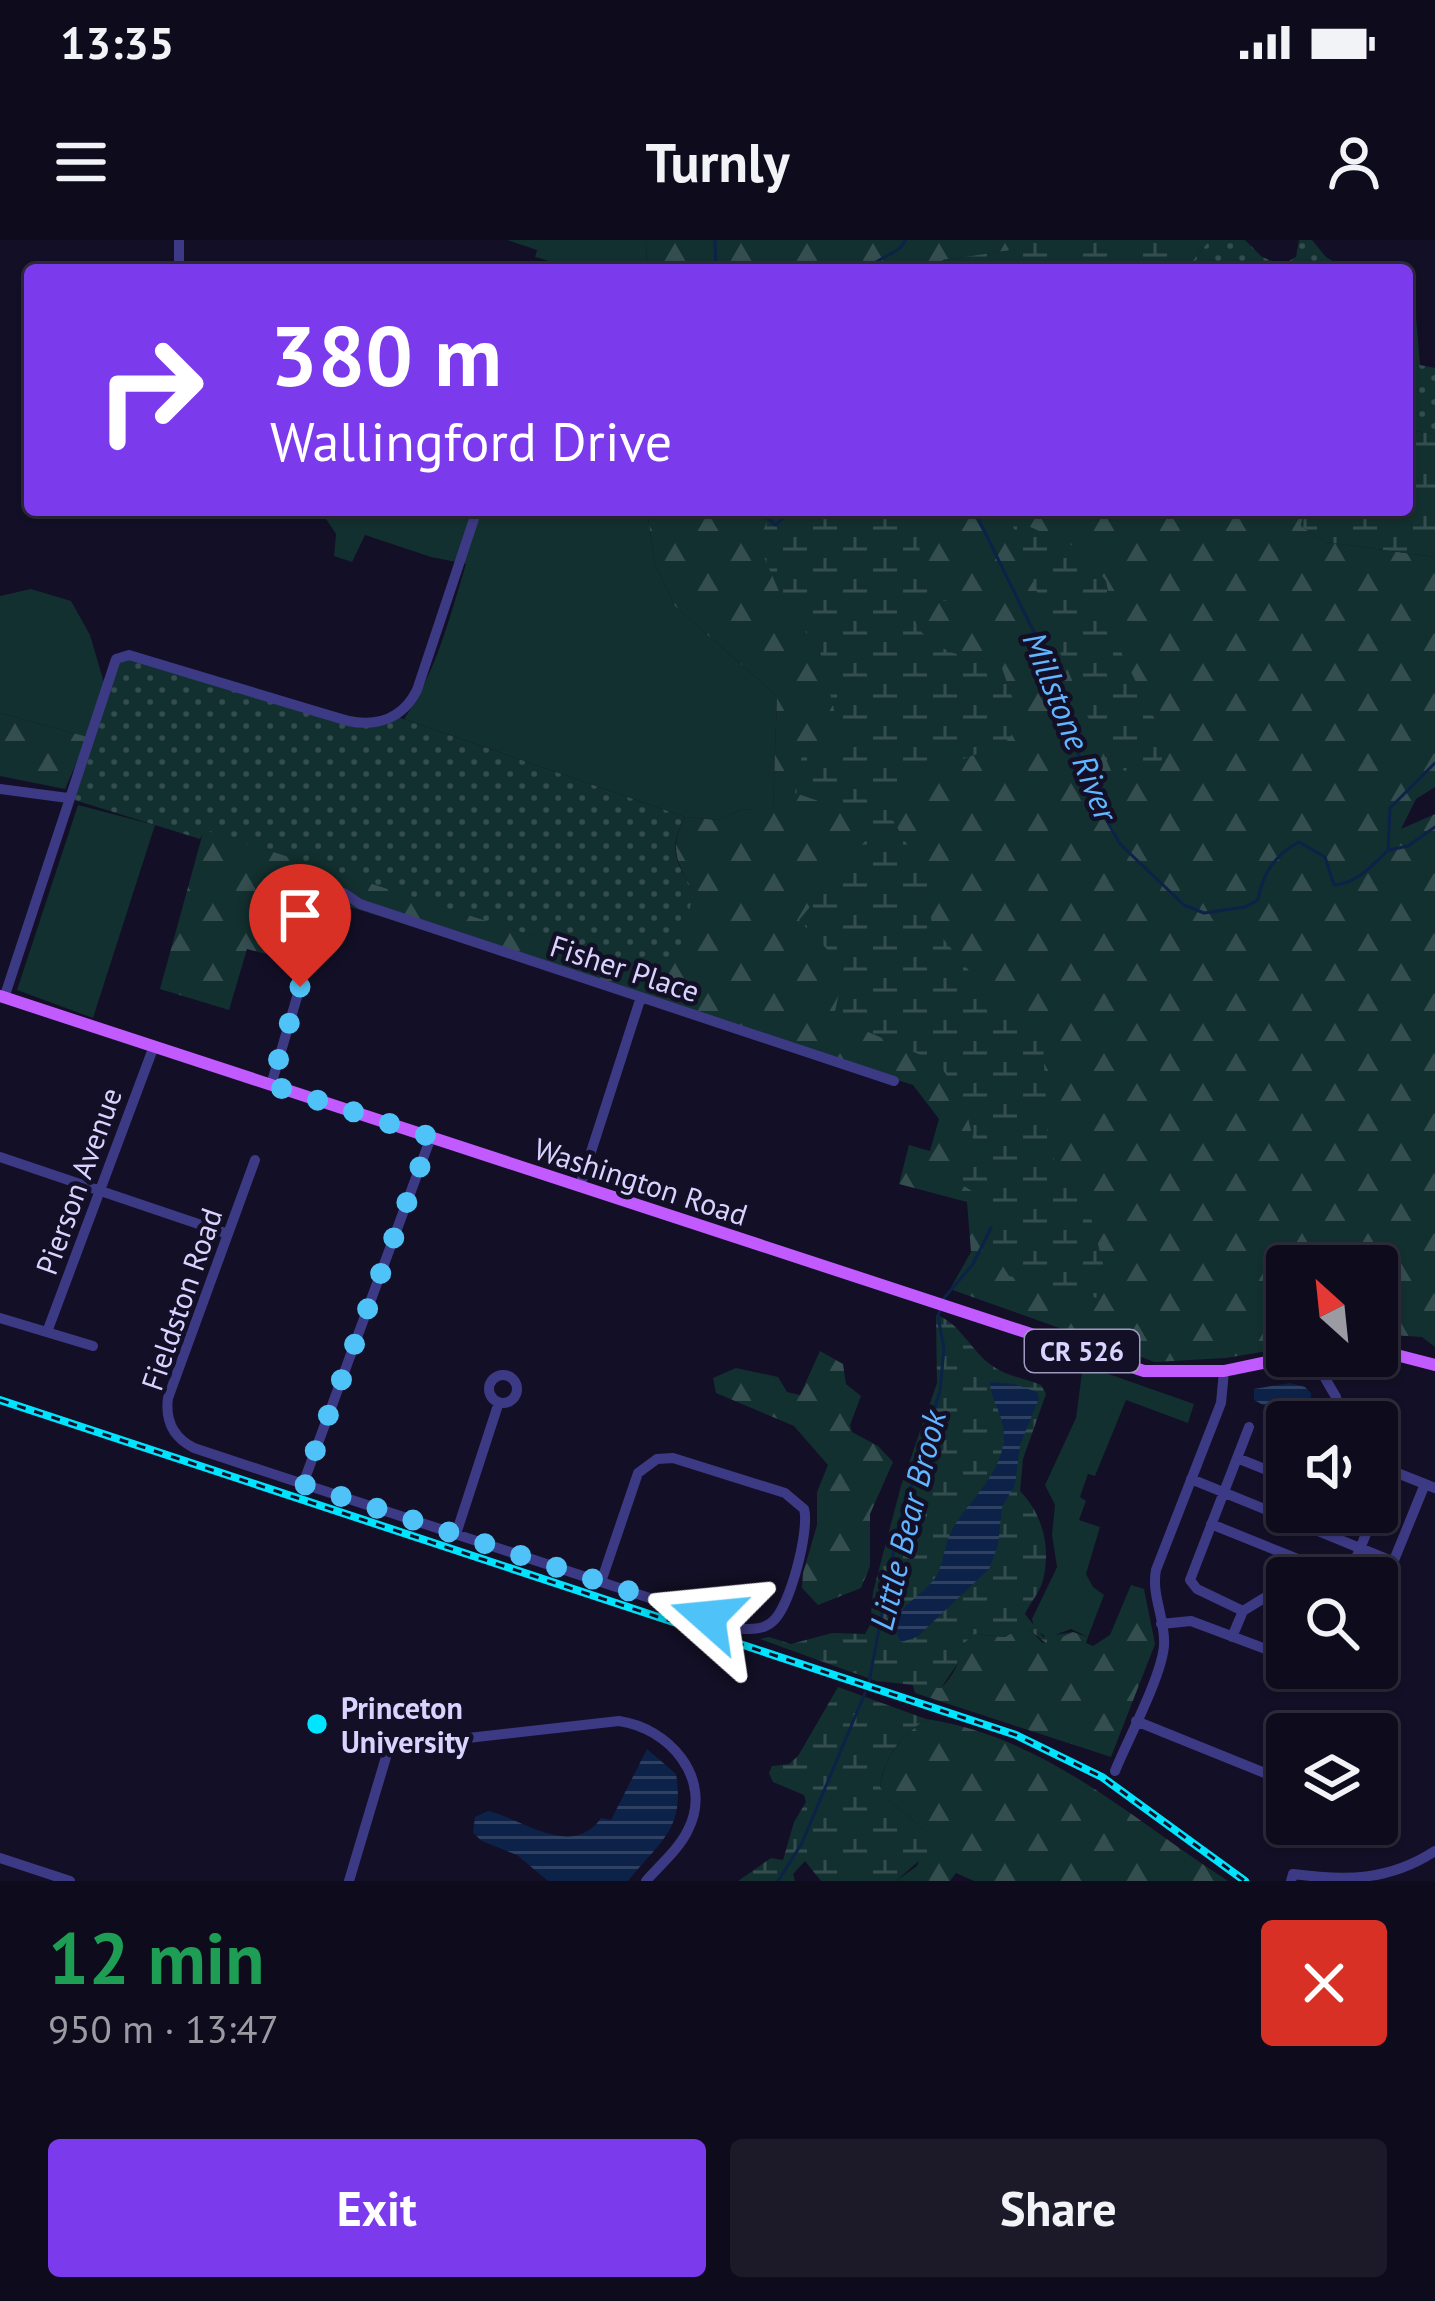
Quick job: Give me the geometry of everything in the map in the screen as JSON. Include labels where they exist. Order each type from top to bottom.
[{"type":"main road","name":"Washington Road","points":[[2,997],[1144,1371],[1224,1371],[1266,1364]]},
{"type":"main road","points":[[1398,1354],[1435,1365]]},
{"type":"street","points":[[2,997],[111,667],[120,656],[348,721],[384,721],[402,711],[415,695],[475,516]]},
{"type":"street","points":[[0,789],[68,799]]},
{"type":"street","name":"Fisher Place","points":[[344,893],[360,904],[640,1000],[894,1081]]},
{"type":"street","points":[[271,1085],[300,987]]},
{"type":"street","points":[[580,1186],[640,1000]]},
{"type":"street","name":"Pierson Avenue","points":[[47,1332],[154,1046]]},
{"type":"street","points":[[303,1484],[431,1137]]},
{"type":"street","points":[[0,1157],[228,1234]]},
{"type":"street","name":"Fieldston Road","points":[[255,1160],[168,1398],[170,1423],[179,1438],[194,1448],[456,1534],[601,1582],[744,1629],[772,1622],[782,1609],[807,1532],[806,1516],[784,1492],[673,1458],[657,1459],[642,1468],[635,1480],[601,1582]]},
{"type":"street","points":[[0,1318],[93,1346]]},
{"type":"street","points":[[1115,1771],[1161,1658],[1156,1570],[1221,1403],[1224,1371]]},
{"type":"street","points":[[1322,1377],[1337,1401]]},
{"type":"street","points":[[1336,1397],[1341,1377]]},
{"type":"street","points":[[456,1534],[499,1402]]},
{"type":"street","points":[[1243,1611],[1192,1585],[1191,1573],[1249,1427]]},
{"type":"street","points":[[1237,1458],[1266,1470]]},
{"type":"street","points":[[1396,1557],[1430,1486],[1398,1473]]},
{"type":"street","points":[[1190,1479],[1382,1557]]},
{"type":"street","points":[[1210,1524],[1292,1557]]},
{"type":"street","points":[[1356,1557],[1366,1533]]},
{"type":"street","points":[[1232,1637],[1243,1611],[1266,1597]]},
{"type":"street","points":[[1161,1624],[1191,1622],[1266,1649]]},
{"type":"street","points":[[349,1881],[389,1747],[619,1721],[668,1741],[694,1782],[691,1825],[646,1881]]},
{"type":"street","points":[[1136,1721],[1266,1774]]},
{"type":"street","points":[[1292,1877],[1372,1878],[1435,1851]]},
{"type":"street","points":[[0,1858],[70,1881]]},
{"type":"green space","points":[[507,240],[646,240],[647,264],[559,264],[535,257],[537,250]]},
{"type":"green space","points":[[646,240],[1008,240],[1013,250],[940,264],[647,264]]},
{"type":"green space","points":[[1008,240],[1210,240],[1190,264],[940,264],[1012,250]]},
{"type":"green space","points":[[1210,240],[1245,240],[1262,257],[1280,264],[1190,264]]},
{"type":"green space","points":[[1299,240],[1312,240],[1337,264],[1284,264],[1296,257]]},
{"type":"green space","points":[[1413,304],[1420,365],[1435,368],[1435,434],[1413,431]]},
{"type":"green space","points":[[1413,431],[1435,434],[1435,557],[1325,542],[1301,526],[1303,516],[1413,516]]},
{"type":"green space","points":[[324,516],[648,516],[655,564],[675,606],[777,696],[773,812],[743,809],[717,820],[685,817],[404,719],[433,663],[466,564],[365,535],[352,562],[334,556],[336,534]]},
{"type":"green space","points":[[648,516],[1303,516],[1301,526],[1325,542],[1435,557],[1435,787],[1416,799],[1401,829],[1435,814],[1435,1347],[1422,1337],[1398,1335],[1398,1245],[1266,1245],[1266,1351],[1226,1358],[1155,1362],[950,1289],[971,1252],[967,1202],[899,1184],[909,1145],[930,1151],[939,1119],[913,1085],[325,899],[307,965],[247,949],[229,1010],[160,989],[204,829],[614,962],[693,890],[677,855],[677,837],[685,817],[717,820],[743,809],[773,811],[777,696],[675,606],[655,564]]},
{"type":"green space","points":[[769,516],[917,516],[921,565],[955,599],[912,606],[915,621],[932,642],[1002,668],[1021,723],[1004,744],[898,783],[891,817],[926,877],[932,925],[1004,1014],[1043,1042],[1048,1143],[1062,1182],[1087,1202],[1108,1283],[1097,1298],[1009,1276],[982,1232],[996,1206],[951,1178],[973,1138],[965,1106],[939,1063],[834,1017],[844,967],[799,920],[865,841],[851,812],[795,793],[803,750],[842,743],[820,651],[784,603],[758,543]]},
{"type":"green space","points":[[1010,518],[1083,550],[1106,581],[1122,654],[1165,740],[1161,764],[1112,773],[1053,636]]},
{"type":"green space","points":[[31,589],[71,601],[90,635],[105,686],[88,737],[0,713],[0,596]]},
{"type":"green space","points":[[129,655],[376,723],[395,716],[685,817],[675,847],[693,890],[683,950],[665,965],[614,962],[205,830],[200,839],[68,798],[111,667]]},
{"type":"green space","points":[[0,713],[88,737],[65,789],[0,776]]},
{"type":"green space","points":[[78,805],[155,825],[93,1018],[17,990]]},
{"type":"green space","points":[[936,1315],[952,1324],[994,1367],[1041,1385],[1046,1394],[1023,1459],[1020,1491],[1039,1521],[1046,1556],[1042,1584],[1025,1614],[1043,1637],[1073,1632],[1047,1644],[1024,1626],[1005,1637],[975,1634],[963,1644],[962,1657],[941,1688],[876,1681],[760,1639],[791,1644],[832,1633],[865,1634],[870,1625],[873,1592],[901,1486],[937,1383]]},
{"type":"green space","points":[[820,1351],[843,1364],[846,1384],[861,1396],[850,1425],[852,1432],[878,1446],[893,1462],[870,1514],[870,1566],[861,1588],[818,1605],[802,1588],[803,1573],[817,1525],[817,1492],[828,1465],[794,1426],[716,1393],[713,1378],[736,1368],[778,1377],[787,1392],[800,1395]]},
{"type":"green space","points":[[1083,1365],[1194,1404],[1188,1423],[1126,1400],[1095,1476],[1088,1474],[1080,1497],[1086,1501],[1079,1520],[1100,1527],[1086,1574],[1104,1595],[1088,1637],[1071,1629],[1047,1638],[1034,1628],[1032,1619],[1057,1567],[1052,1535],[1055,1505],[1045,1485],[1076,1418]]},
{"type":"green space","points":[[1131,1585],[1144,1589],[1155,1644],[1111,1757],[915,1693],[912,1683],[941,1688],[956,1668],[963,1644],[975,1634],[1005,1637],[1024,1625],[1043,1643],[1073,1632],[1088,1637],[1086,1643],[1093,1646],[1110,1635]]},
{"type":"green space","points":[[838,1687],[926,1719],[895,1748],[880,1787],[929,1834],[928,1853],[896,1881],[821,1881],[805,1861],[793,1874],[795,1881],[738,1881],[771,1858],[783,1860],[794,1822],[806,1802],[804,1795],[773,1782],[769,1773],[772,1766],[789,1764],[798,1756]]},
{"type":"green space","points":[[926,1719],[1010,1743],[1048,1762],[1228,1881],[974,1881],[956,1873],[950,1881],[896,1881],[917,1866],[929,1834],[880,1788],[895,1748]]},
{"type":"water","points":[[990,1382],[1014,1384],[1037,1392],[1039,1398],[1020,1445],[1015,1485],[1002,1507],[998,1545],[989,1569],[917,1637],[901,1642],[896,1631],[900,1614],[936,1576],[951,1532],[998,1463],[1004,1435]]},
{"type":"water","points":[[1290,1383],[1305,1387],[1311,1401],[1266,1401],[1265,1406],[1254,1400],[1254,1389]]},
{"type":"water","points":[[647,1749],[676,1774],[677,1808],[668,1833],[628,1881],[548,1881],[517,1855],[473,1833],[475,1817],[488,1811],[561,1836],[576,1836],[601,1818],[611,1820]]},
{"type":"waterway","name":"Millstone River","points":[[715,240],[716,264]]},
{"type":"waterway","points":[[873,264],[906,240]]},
{"type":"waterway","name":"Millstone River","points":[[765,516],[776,525],[785,516]]},
{"type":"waterway","name":"Millstone River","points":[[977,516],[1055,675],[1062,700],[1061,723],[1092,779],[1102,812],[1120,844],[1184,905],[1204,913],[1245,907],[1258,900],[1271,866],[1299,842],[1325,857],[1334,885],[1357,877],[1388,850],[1390,808],[1435,763]]},
{"type":"waterway","points":[[1389,850],[1408,846],[1435,827]]},
{"type":"waterway","name":"Little Bear Brook","points":[[944,1298],[973,1264],[991,1228]]},
{"type":"waterway","name":"Little Bear Brook","points":[[869,1682],[898,1529],[940,1391],[941,1307]]},
{"type":"waterway","name":"Little Bear Brook","points":[[778,1881],[802,1843],[865,1693]]},
{"type":"railway","points":[[0,1400],[1016,1735],[1102,1777],[1245,1881]]},
{"type":"place","name":"Princeton University","points":[[317,1724]]},
{"type":"route","points":[[300,987],[271,1085],[431,1137],[303,1484],[708,1617]]}]
